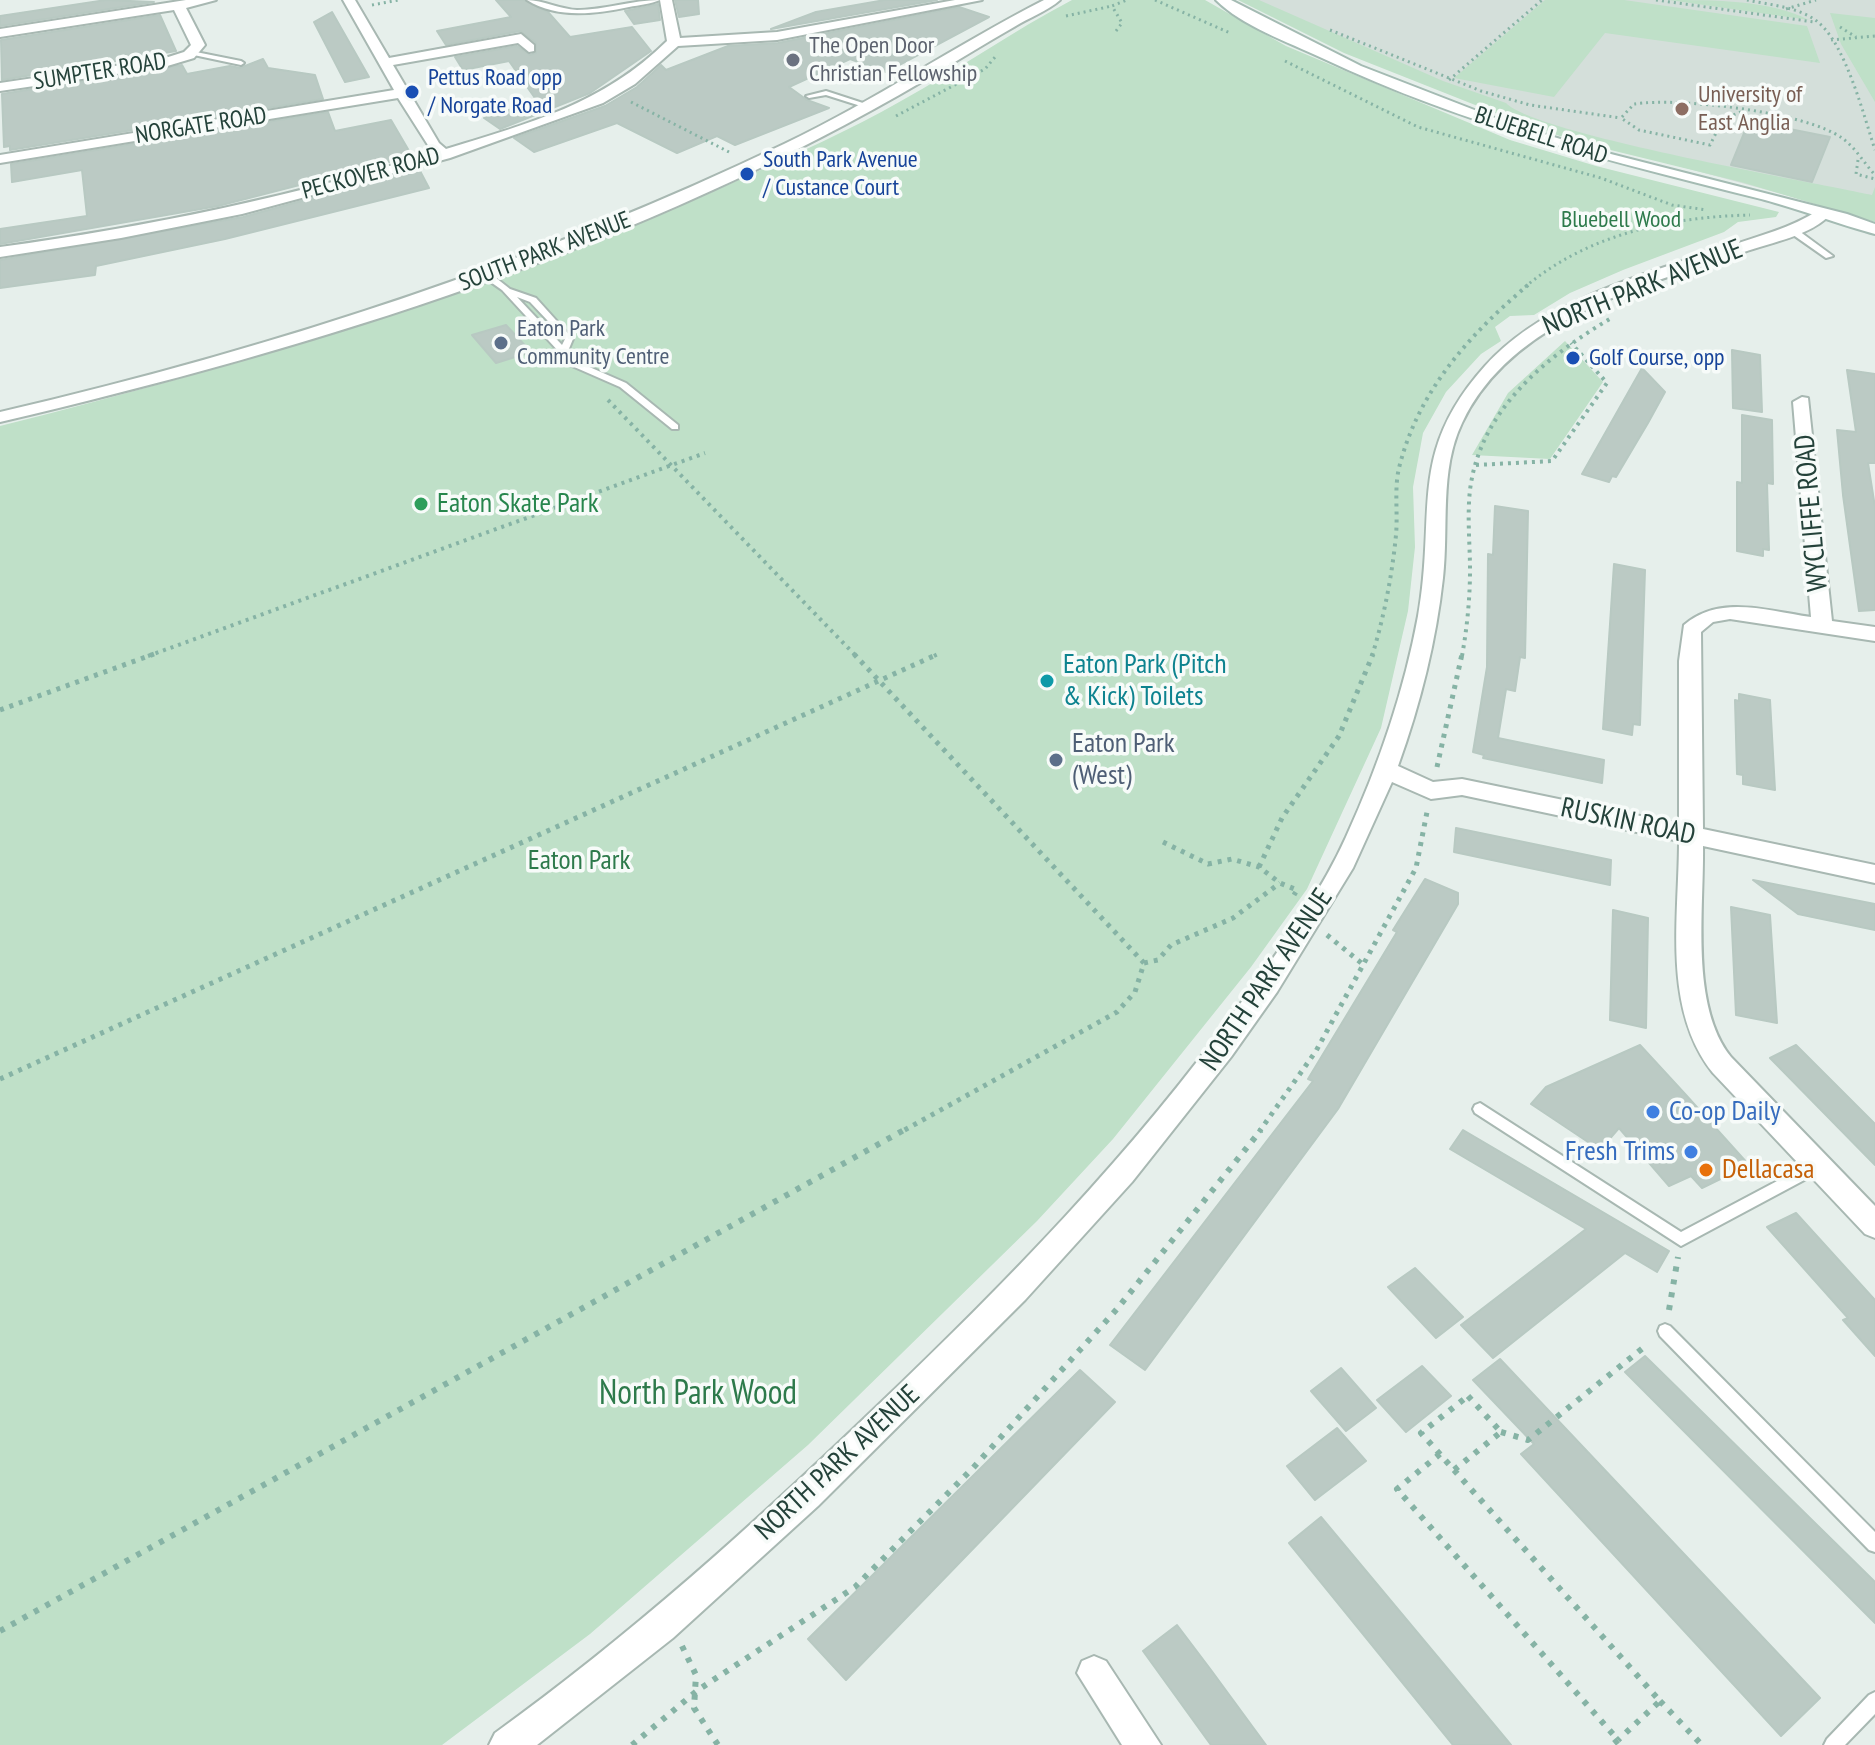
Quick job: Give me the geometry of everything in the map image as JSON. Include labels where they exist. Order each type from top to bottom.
[{"type":"street","points":[[0,33],[210,0]]},
{"type":"street","points":[[349,0],[433,146],[445,155]]},
{"type":"street","points":[[666,0],[674,42],[791,34],[976,0]]},
{"type":"street","name":"SOUTH PARK AVENUE","points":[[0,417],[213,363],[488,276],[583,239],[754,164],[867,106],[1054,0]]},
{"type":"street","name":"BLUEBELL ROAD","points":[[1222,0],[1286,36],[1359,68],[1542,139],[1875,229]]},
{"type":"street","name":"SUMPTER ROAD","points":[[0,87],[164,63],[191,53],[198,45],[178,5]]},
{"type":"street","points":[[384,63],[522,38]]},
{"type":"street","name":"PECKOVER ROAD","points":[[0,252],[197,218],[445,155],[566,114],[612,93],[641,74],[674,42]]},
{"type":"street","name":"NORGATE ROAD","points":[[0,159],[401,93]]},
{"type":"street","name":"NORTH PARK AVENUE","points":[[507,1745],[573,1699],[664,1622],[849,1455],[996,1312],[1105,1196],[1251,1013],[1353,848],[1384,769],[1416,674],[1431,605],[1441,451],[1455,416],[1474,389],[1497,363],[1537,329],[1681,268],[1792,230],[1824,213]]},
{"type":"street","name":"WYCLIFFE ROAD","points":[[1802,402],[1822,625]]},
{"type":"street","name":"WYCLIFFE ROAD","points":[[1692,835],[1691,630],[1706,617],[1730,612],[1875,634]]},
{"type":"street","name":"RUSKIN ROAD","points":[[1384,769],[1431,791],[1462,787],[1875,874]]},
{"type":"street","points":[[1692,835],[1692,997],[1706,1046],[1875,1225]]},
{"type":"street","points":[[1094,1673],[1143,1745]]},
{"type":"lane","points":[[530,0],[553,9],[581,12],[657,0]]},
{"type":"lane","points":[[191,53],[241,63]]},
{"type":"lane","points":[[800,91],[826,93],[867,106]]},
{"type":"lane","points":[[1792,230],[1829,256]]},
{"type":"lane","points":[[488,276],[505,288],[575,364],[623,385],[675,427]]},
{"type":"lane","points":[[1480,1109],[1681,1240],[1818,1166]]},
{"type":"lane","points":[[1665,1331],[1875,1544]]},
{"type":"lane","points":[[1833,1745],[1875,1701]]},
{"type":"path","points":[[1116,31],[1122,23],[1112,6],[1127,0]]},
{"type":"path","points":[[1449,80],[1542,0]]},
{"type":"path","points":[[1656,0],[1819,23]]},
{"type":"path","points":[[1747,0],[1819,23],[1863,111],[1875,150]]},
{"type":"path","points":[[1785,10],[1816,0]]},
{"type":"path","points":[[1320,26],[1449,80],[1530,105],[1621,118],[1639,130],[1710,145],[1723,119],[1741,112]]},
{"type":"path","points":[[1840,27],[1858,38]]},
{"type":"path","points":[[1830,40],[1875,36]]},
{"type":"path","points":[[612,93],[754,164]]},
{"type":"path","points":[[1621,118],[1634,104],[1651,100],[1741,112],[1825,129],[1847,143],[1875,177]]},
{"type":"path","points":[[1858,159],[1856,174],[1875,177]]},
{"type":"path","points":[[1476,465],[1552,461],[1607,383],[1571,343]]},
{"type":"path","points":[[575,364],[669,466],[879,680],[1144,963]]},
{"type":"path","points":[[0,710],[705,453]]},
{"type":"path","points":[[0,1079],[938,654]]},
{"type":"path","points":[[1163,842],[1208,864],[1232,859],[1259,867],[1280,883],[1297,890],[1286,910],[1308,921],[1365,966]]},
{"type":"path","points":[[1144,963],[1158,960],[1171,945],[1233,918],[1280,883]]},
{"type":"path","points":[[0,1631],[1117,1012],[1135,992],[1144,963]]},
{"type":"path","points":[[1681,1240],[1665,1331],[1528,1440],[1501,1432],[1468,1396],[1421,1433],[1702,1745]]},
{"type":"path","points":[[1454,1470],[1501,1432]]},
{"type":"path","points":[[1440,1454],[1397,1489],[1615,1742],[1660,1701]]},
{"type":"path","points":[[664,1622],[694,1661],[698,1690],[694,1708],[718,1745]]},
{"type":"shaded area","name":"University of East Anglia","points":[[1243,0],[1875,0],[1875,219],[1578,139]]},
{"type":"green space","name":"Eaton Park","points":[[1072,0],[1205,0],[1286,46],[1510,140],[1596,166],[1779,212],[1776,217],[1738,222],[1724,232],[1570,293],[1534,315],[1510,316],[1495,327],[1501,341],[1481,354],[1446,392],[1423,433],[1413,487],[1415,547],[1408,611],[1381,728],[1307,889],[1251,967],[1113,1139],[1037,1221],[808,1445],[590,1634],[442,1745],[0,1745],[0,426],[284,349],[378,320],[563,255],[843,132],[923,89]]},
{"type":"green space","points":[[1238,0],[1259,0],[1443,81],[1567,129],[1678,156],[1872,195],[1875,187],[1875,222],[1741,182],[1574,141],[1508,118],[1344,53]]},
{"type":"green space","points":[[1545,0],[1624,0],[1807,26],[1820,63],[1605,33],[1554,97],[1454,78]]},
{"type":"green space","points":[[1669,0],[1760,5],[1809,20]]},
{"type":"green space","points":[[1830,13],[1875,18],[1875,102],[1841,44]]},
{"type":"green space","points":[[1565,341],[1603,382],[1550,459],[1472,455],[1508,393]]},
{"type":"building","points":[[106,0],[154,2],[0,26],[0,16]]},
{"type":"building","points":[[496,0],[524,0],[548,12],[570,37],[632,27],[651,51],[590,93],[500,129],[484,118],[537,101],[509,61],[463,70],[455,57],[517,46],[530,55],[536,53],[536,43],[520,31],[446,45],[437,31],[511,17]]},
{"type":"building","points":[[675,0],[698,0],[699,14],[679,17]]},
{"type":"building","points":[[885,0],[937,0],[771,29],[816,12]]},
{"type":"building","points":[[658,4],[660,20],[634,24],[625,11]]},
{"type":"building","points":[[959,7],[989,17],[886,72],[850,59],[789,87],[807,100],[829,108],[735,145],[717,136],[677,153],[617,123],[534,152],[514,138],[605,106],[637,87],[661,65],[666,70],[728,46],[778,43]]},
{"type":"building","points":[[332,12],[369,77],[345,82],[314,22]]},
{"type":"building","points":[[160,15],[176,51],[2,80],[1,40]]},
{"type":"building","points":[[263,59],[268,68],[315,75],[323,99],[10,150],[10,146],[4,147],[2,94],[182,65],[187,74],[230,66],[240,68]]},
{"type":"building","points":[[328,112],[335,131],[391,120],[412,156],[218,206],[0,244],[0,229],[87,216],[82,170],[12,182],[11,164]]},
{"type":"building","points":[[1749,121],[1830,137],[1812,182],[1731,165]]},
{"type":"building","points":[[419,169],[429,188],[225,239],[96,266],[95,275],[0,288],[0,260],[243,217]]},
{"type":"building","name":"Eaton Park Community Centre","points":[[506,325],[531,352],[496,363],[472,335]]},
{"type":"building","points":[[1732,350],[1760,355],[1762,412],[1733,408]]},
{"type":"building","points":[[1642,368],[1665,392],[1648,423],[1616,477],[1612,476],[1609,482],[1582,474]]},
{"type":"building","points":[[1847,370],[1875,374],[1875,463],[1868,463],[1875,507],[1875,610],[1859,611],[1843,495],[1837,430],[1856,432]]},
{"type":"building","points":[[1742,415],[1772,420],[1773,484],[1767,483],[1769,550],[1763,549],[1763,556],[1737,551],[1737,482],[1742,483]]},
{"type":"building","points":[[1495,506],[1528,511],[1525,658],[1520,657],[1515,691],[1506,689],[1498,738],[1604,760],[1602,783],[1483,758],[1484,755],[1473,752],[1487,667],[1488,554],[1493,555]]},
{"type":"building","points":[[1614,564],[1645,570],[1640,725],[1633,724],[1632,735],[1603,729]]},
{"type":"building","points":[[1739,694],[1770,700],[1775,790],[1743,784],[1743,775],[1737,774],[1735,700],[1739,701]]},
{"type":"building","points":[[1456,828],[1611,860],[1610,885],[1454,852]]},
{"type":"building","points":[[1425,879],[1458,893],[1458,904],[1338,1109],[1145,1370],[1110,1345],[1313,1081],[1308,1079],[1397,932],[1393,930]]},
{"type":"building","points":[[1753,880],[1875,904],[1875,930],[1798,914]]},
{"type":"building","points":[[1731,907],[1770,915],[1777,1023],[1736,1015]]},
{"type":"building","points":[[1613,910],[1648,918],[1646,1028],[1610,1020]]},
{"type":"building","points":[[1640,1045],[1749,1165],[1702,1188],[1691,1176],[1669,1186],[1619,1128],[1600,1150],[1531,1104],[1546,1087]]},
{"type":"building","points":[[1796,1045],[1875,1124],[1875,1165],[1770,1058]]},
{"type":"building","points":[[1463,1130],[1669,1251],[1657,1272],[1625,1253],[1493,1358],[1461,1325],[1586,1229],[1450,1149]]},
{"type":"building","points":[[1796,1213],[1875,1300],[1875,1356],[1843,1320],[1848,1318],[1767,1227]]},
{"type":"building","points":[[1415,1268],[1463,1317],[1436,1338],[1388,1287]]},
{"type":"building","points":[[1645,1356],[1875,1582],[1875,1623],[1625,1372]]},
{"type":"building","points":[[1500,1359],[1820,1698],[1781,1736],[1521,1454],[1534,1444],[1473,1380]]},
{"type":"building","points":[[1422,1366],[1451,1396],[1406,1432],[1377,1400]]},
{"type":"building","points":[[1341,1368],[1376,1408],[1346,1431],[1311,1391]]},
{"type":"building","points":[[1080,1370],[1115,1402],[846,1680],[808,1639]]},
{"type":"building","points":[[1337,1428],[1366,1461],[1315,1500],[1287,1466]]},
{"type":"building","points":[[1321,1517],[1511,1745],[1453,1745],[1289,1543]]},
{"type":"building","points":[[1177,1625],[1266,1745],[1211,1745],[1143,1651]]},
{"type":"place","name":"The Open Door Christian Fellowship","points":[[793,60]]},
{"type":"place","name":"Pettus Road opp / Norgate Road","points":[[412,92]]},
{"type":"place","name":"University of East Anglia","points":[[1682,109]]},
{"type":"place","name":"South Park Avenue / Custance Court","points":[[747,174]]},
{"type":"place","name":"Eaton Park Community Centre","points":[[501,343]]},
{"type":"place","name":"Golf Course, opp","points":[[1573,358]]},
{"type":"place","name":"Eaton Skate Park","points":[[421,504]]},
{"type":"place","name":"Eaton Park (Pitch & Kick) Toilets","points":[[1047,681]]},
{"type":"place","name":"Eaton Park (West)","points":[[1056,760]]},
{"type":"place","name":"Co-op Daily","points":[[1653,1112]]},
{"type":"place","name":"Fresh Trims","points":[[1691,1152]]},
{"type":"place","name":"Dellacasa","points":[[1706,1170]]},
{"type":"park label","name":"Bluebell Wood","points":[[1621,220]]},
{"type":"park label","name":"North Park Wood","points":[[698,1394]]}]
